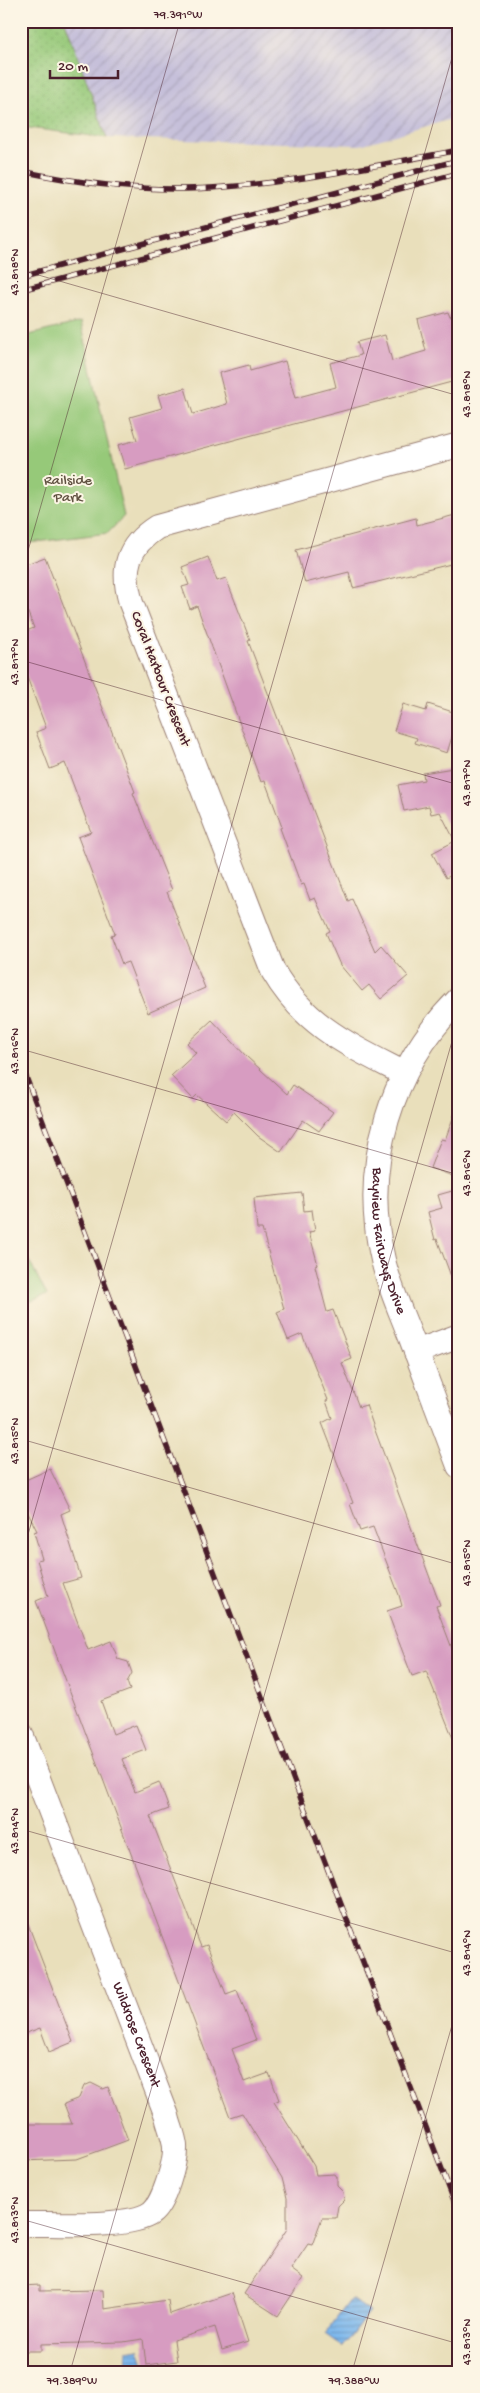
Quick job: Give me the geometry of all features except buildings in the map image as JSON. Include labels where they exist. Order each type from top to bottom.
[{"type":"street","name":"Coral Harbour Crescent","points":[[403,1073],[338,1040],[317,1025],[286,993],[273,971],[134,612],[126,578],[131,552],[142,538],[157,526],[459,445]]},
{"type":"street","name":"Bayview Fairways Drive","points":[[459,999],[443,1015],[421,1044],[403,1073],[392,1099],[381,1142],[377,1171],[376,1213],[382,1259],[459,1466]]},
{"type":"street","points":[[416,1352],[459,1336]]},
{"type":"street","name":"Wildrose Crescent","points":[[21,1734],[167,2116],[175,2146],[171,2170],[164,2193],[151,2213],[124,2222],[21,2224]]},
{"type":"shaded area","points":[[65,21],[459,21],[459,117],[360,145],[107,138]]},
{"type":"green space","points":[[21,21],[65,21],[107,138],[21,127]]},
{"type":"green space","name":"Railside Park","points":[[81,322],[124,516],[108,533],[21,544],[21,337]]},
{"type":"green space","points":[[21,1246],[47,1295],[21,1305]]},
{"type":"water","points":[[351,2299],[369,2312],[343,2347],[325,2334]]},
{"type":"water","points":[[139,2349],[147,2372],[126,2372],[127,2351]]},
{"type":"railway","points":[[21,171],[61,179],[123,187],[184,189],[287,180],[459,150]]},
{"type":"railway","points":[[21,276],[459,160]]},
{"type":"railway","points":[[21,290],[459,173]]},
{"type":"railway","points":[[21,1064],[459,2214]]}]
